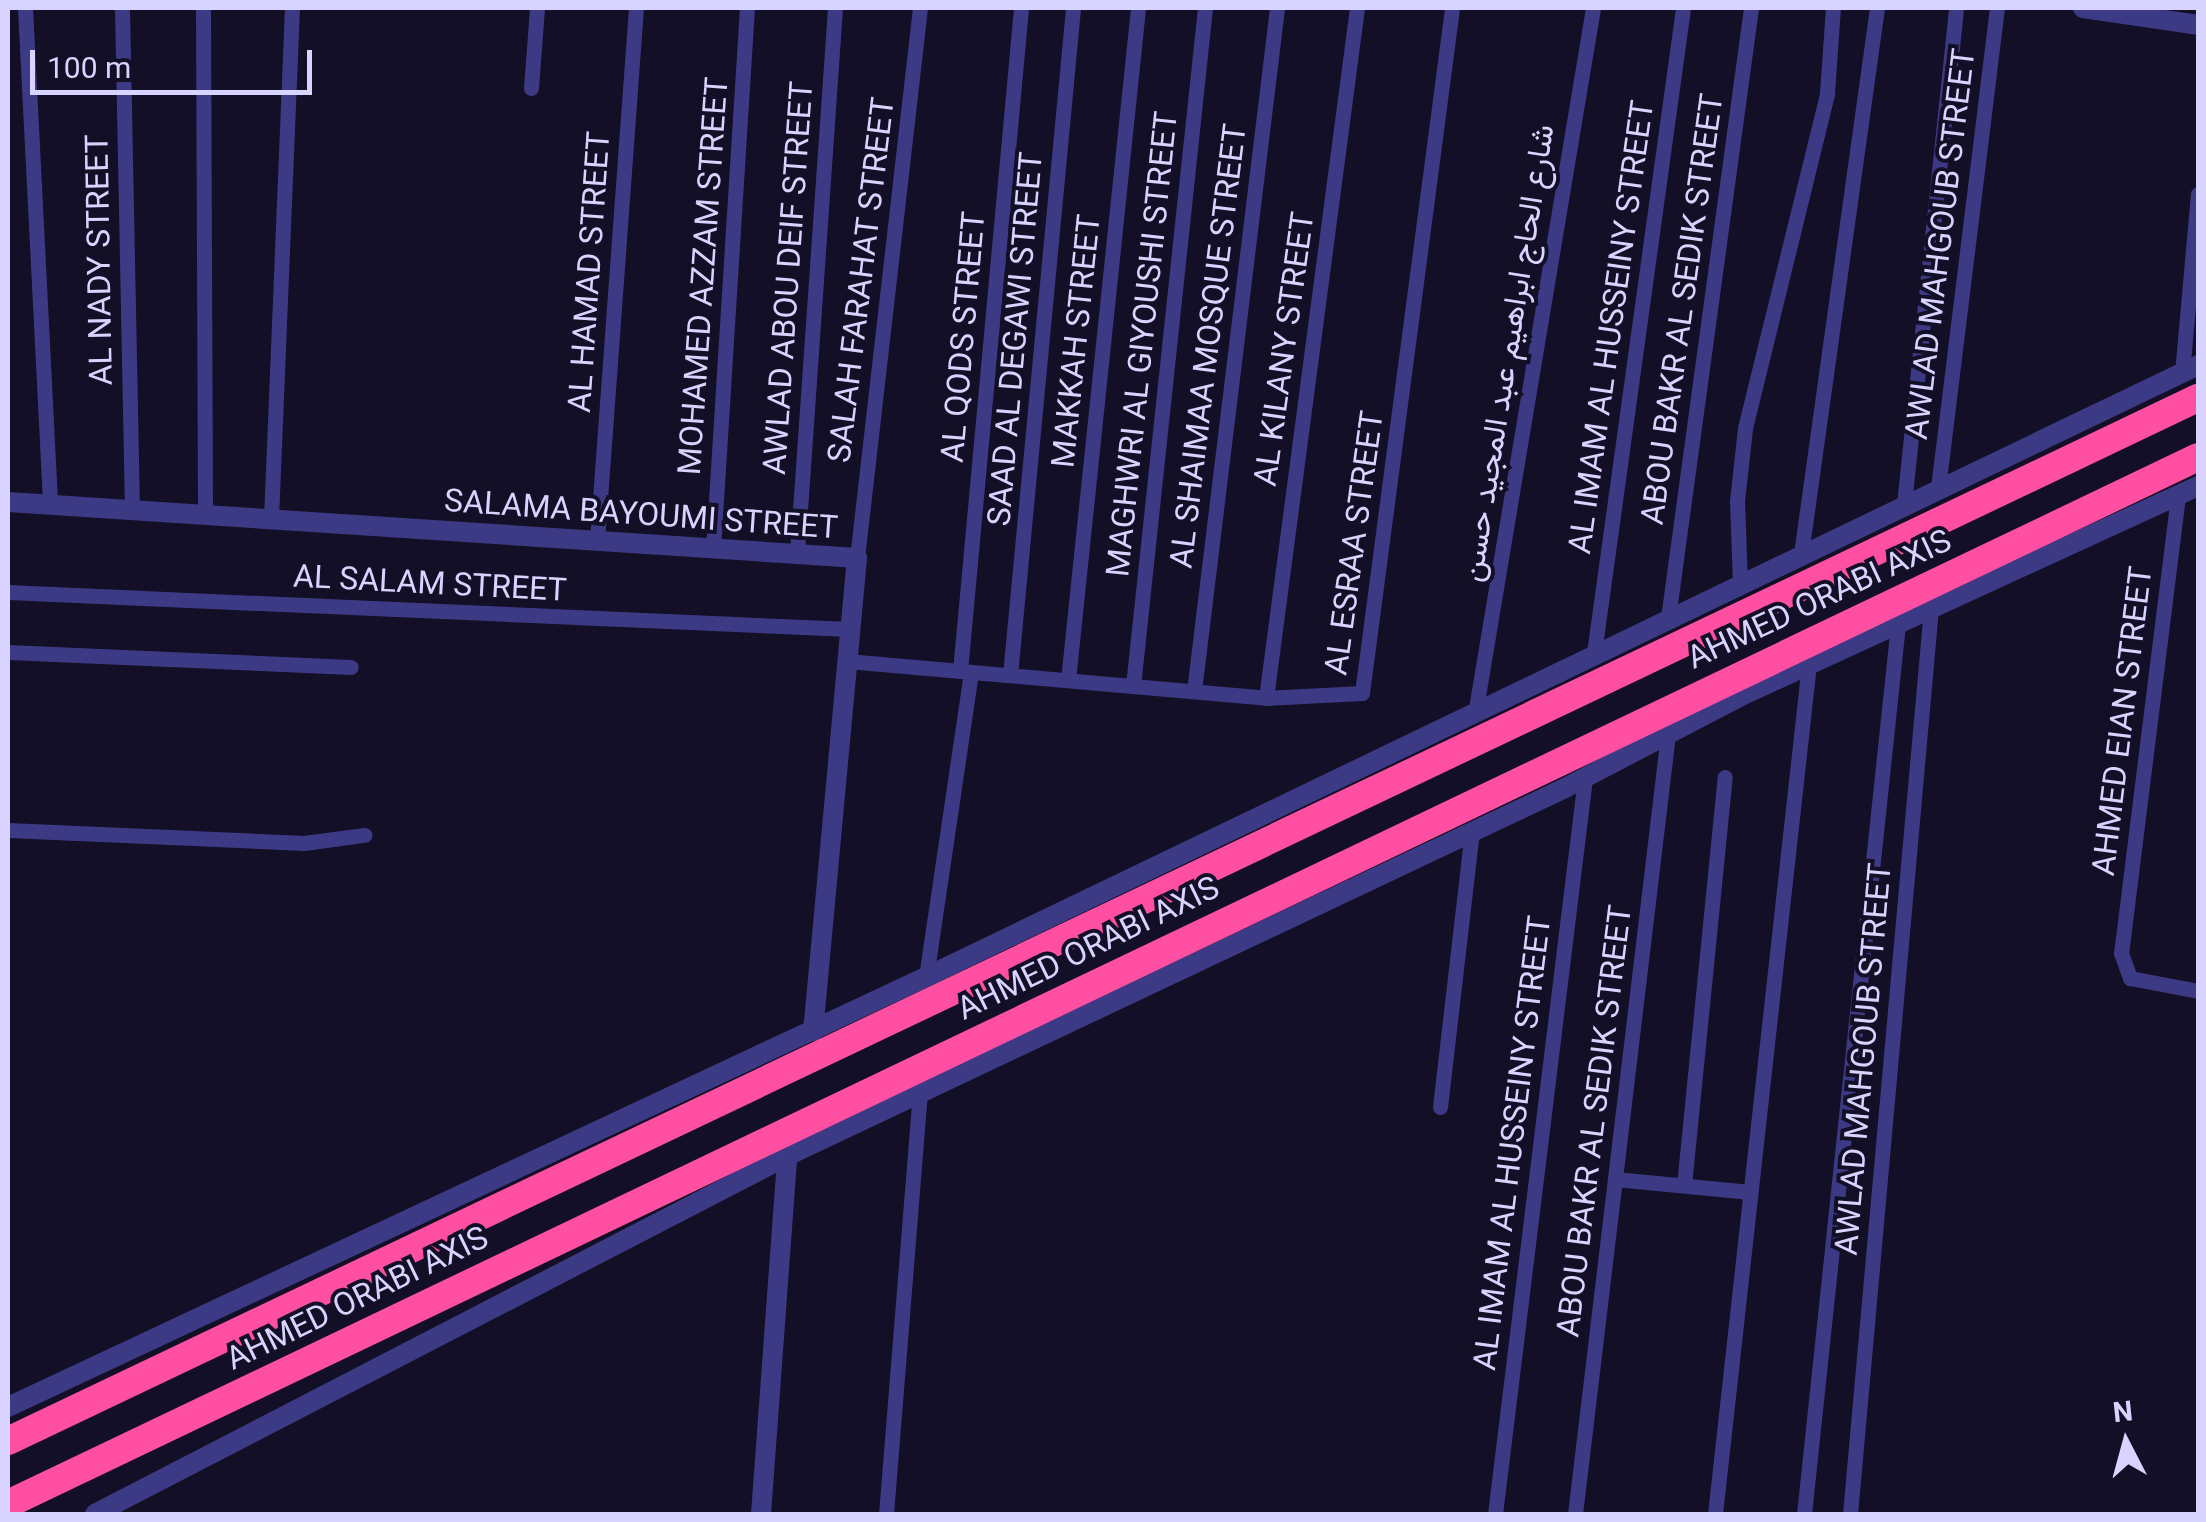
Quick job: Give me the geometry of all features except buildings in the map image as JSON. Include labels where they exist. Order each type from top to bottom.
[{"type":"highway","name":"AHMED ORABI AXIS","points":[[8,1441],[2198,398]]},
{"type":"highway","name":"AHMED ORABI AXIS","points":[[8,1504],[2198,458]]},
{"type":"street","points":[[26,8],[50,505]]},
{"type":"street","name":"AL NADY STREET","points":[[122,8],[132,510]]},
{"type":"street","points":[[203,8],[205,515]]},
{"type":"street","points":[[271,520],[292,8]]},
{"type":"street","points":[[531,88],[538,8]]},
{"type":"street","name":"AL HAMAD STREET","points":[[596,540],[636,8]]},
{"type":"street","name":"MOHAMED AZZAM STREET","points":[[713,548],[747,8]]},
{"type":"street","name":"AWLAD ABOU DEIF STREET","points":[[796,553],[835,8]]},
{"type":"street","name":"SALAH FARAHAT STREET","points":[[857,558],[920,8]]},
{"type":"street","name":"AL QODS STREET","points":[[926,977],[966,671],[1021,8]]},
{"type":"street","name":"SAAD AL DEGAWI STREET","points":[[1010,676],[1074,8]]},
{"type":"street","name":"MAKKAH STREET","points":[[1068,680],[1138,8]]},
{"type":"street","name":"MAGHWRI AL GIYOUSHI STREET","points":[[1133,686],[1205,8]]},
{"type":"street","name":"AL SHAIMAA MOSQUE STREET","points":[[1194,691],[1277,8]]},
{"type":"street","name":"AL KILANY STREET","points":[[1266,698],[1357,8]]},
{"type":"street","name":"AL ESRAA STREET","points":[[848,661],[1266,698],[1354,697],[1366,683],[1452,8]]},
{"type":"street","name":"شارع الحاج ابراهيم عبد المجيد حسن","points":[[1476,708],[1593,8]]},
{"type":"street","name":"AL IMAM AL HUSSEINY STREET","points":[[1594,653],[1683,8]]},
{"type":"street","name":"ABOU BAKR AL SEDIK STREET","points":[[1668,618],[1752,8]]},
{"type":"street","points":[[1740,583],[1736,501],[1744,428],[1827,93],[1833,8]]},
{"type":"street","points":[[1802,554],[1877,8]]},
{"type":"street","points":[[1904,504],[1956,8]]},
{"type":"street","name":"AWLAD MAHGOUB STREET","points":[[1938,488],[1997,8]]},
{"type":"street","points":[[2083,8],[2198,24]]},
{"type":"street","points":[[9,1402],[812,1031],[1476,708],[2190,369],[2198,194]]},
{"type":"street","points":[[95,1514],[787,1156],[1585,778],[1809,664],[2198,486]]},
{"type":"street","name":"AHMED EIAN STREET","points":[[2178,496],[2121,953],[2130,978],[2198,991]]},
{"type":"street","name":"SALAMA BAYOUMI STREET","points":[[8,502],[857,558],[812,1031]]},
{"type":"street","name":"AL SALAM STREET","points":[[8,592],[850,629]]},
{"type":"street","name":"AWLAD MAHGOUB STREET","points":[[1850,1514],[1932,608]]},
{"type":"street","points":[[1804,1514],[1898,624]]},
{"type":"street","points":[[8,652],[351,667]]},
{"type":"street","points":[[1715,1514],[1809,664]]},
{"type":"street","name":"ABOU BAKR AL SEDIK STREET","points":[[1576,1514],[1668,734]]},
{"type":"street","points":[[1684,1186],[1725,777]]},
{"type":"street","name":"AL IMAM AL HUSSEINY STREET","points":[[1494,1514],[1585,778]]},
{"type":"street","points":[[8,830],[304,843],[364,834]]},
{"type":"street","points":[[1440,1107],[1472,831]]},
{"type":"street","points":[[886,1514],[920,1093]]},
{"type":"street","points":[[762,1514],[787,1156]]},
{"type":"street","points":[[1615,1178],[1750,1192]]}]
